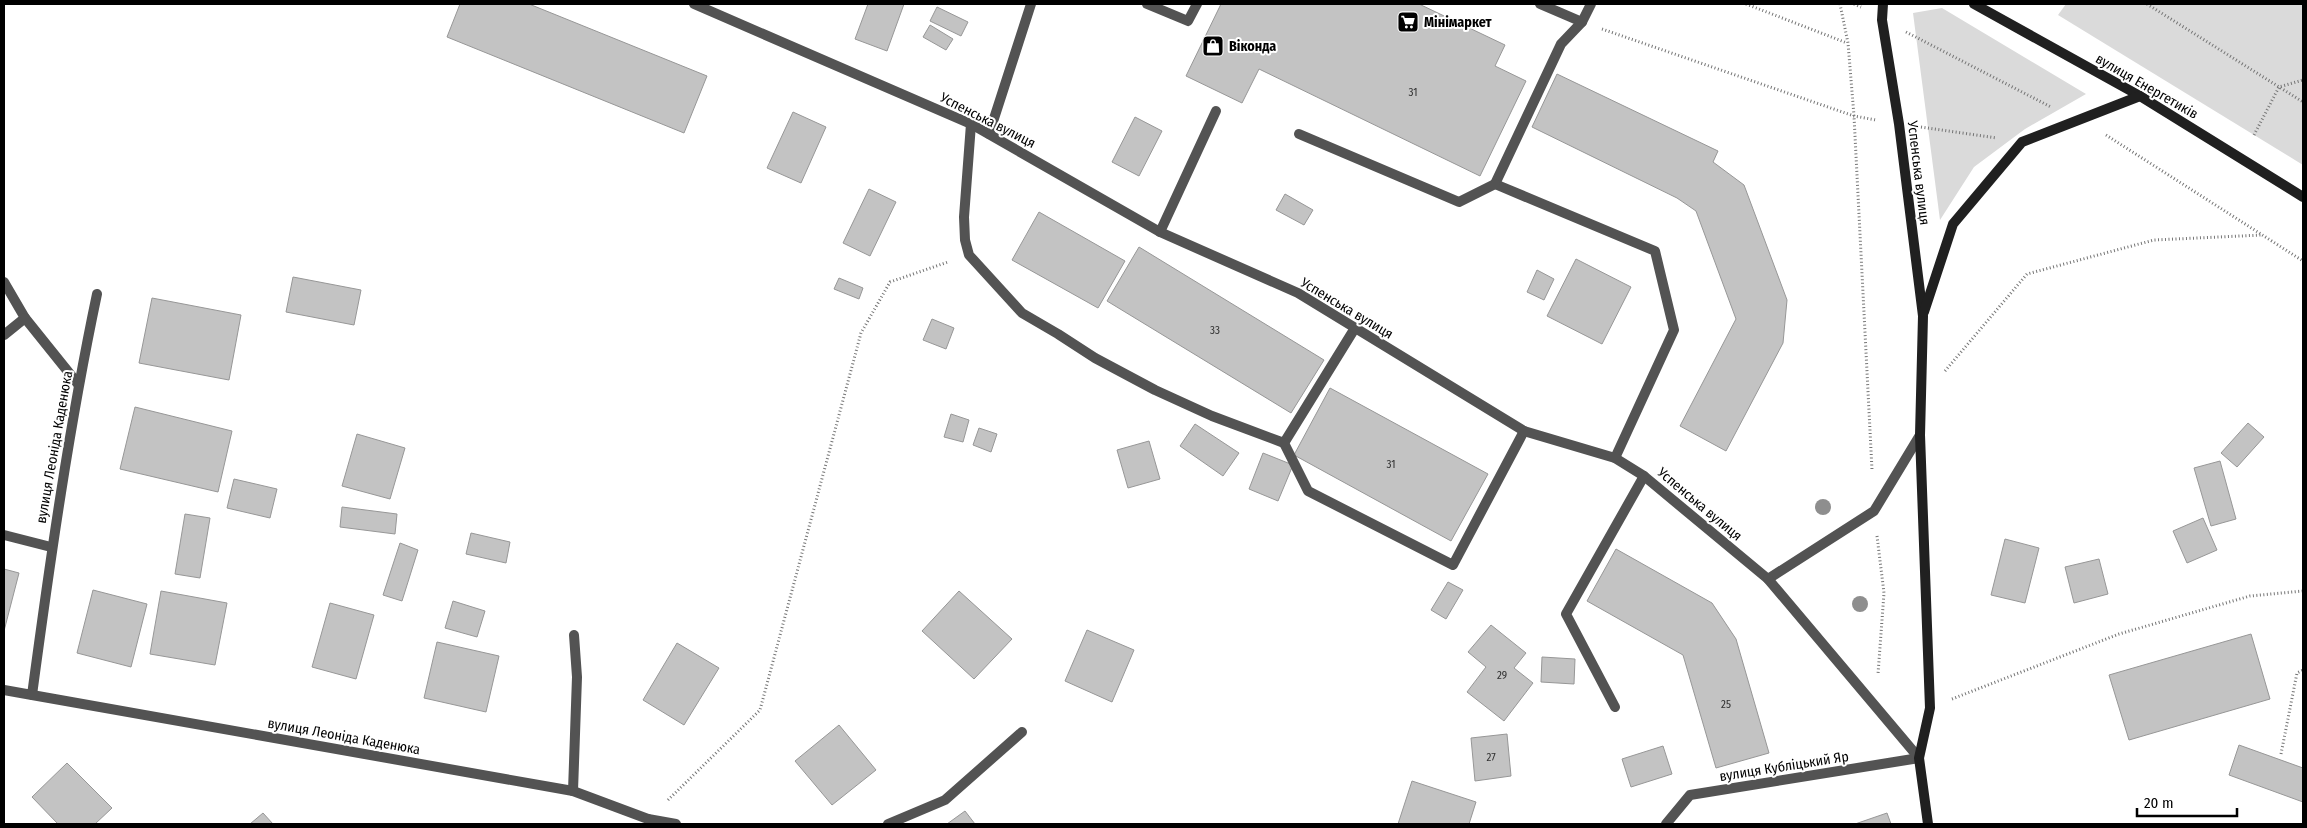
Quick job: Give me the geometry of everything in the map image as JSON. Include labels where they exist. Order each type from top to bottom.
[{"type":"street","name":"Успенська вулиця","points":[[694,4],[971,124],[1160,232],[1298,294],[1524,431],[1615,458],[1644,476],[1768,580],[1874,511],[1920,435]]},
{"type":"street","points":[[990,134],[1031,4]]},
{"type":"street","points":[[1147,4],[1188,21],[1197,4]]},
{"type":"street","points":[[1540,4],[1582,22]]},
{"type":"street","points":[[1299,134],[1459,202],[1495,184],[1560,44],[1582,22],[1591,4]]},
{"type":"street","name":"Успенська вулиця","points":[[1882,4],[1882,20],[1899,124],[1923,316],[1920,435],[1930,708],[1919,758],[1928,824]]},
{"type":"street","name":"вулиця Енергетиків","points":[[1974,4],[2140,96],[2303,197]]},
{"type":"street","points":[[1923,316],[1953,224],[2022,142],[2140,96]]},
{"type":"street","points":[[1160,232],[1216,111]]},
{"type":"street","points":[[971,124],[964,217],[965,240],[969,256],[1022,313],[1095,358],[1155,390],[1212,416],[1284,443],[1308,491],[1453,565],[1524,431]]},
{"type":"street","points":[[1495,184],[1655,251],[1674,330],[1615,458]]},
{"type":"street","points":[[4,282],[24,318],[78,384]]},
{"type":"street","name":"вулиця Леоніда Каденюка","points":[[32,695],[52,547],[78,384],[97,294]]},
{"type":"street","points":[[4,335],[24,318]]},
{"type":"street","points":[[1284,443],[1355,328]]},
{"type":"street","points":[[1615,707],[1566,614],[1644,476]]},
{"type":"street","points":[[4,535],[52,547]]},
{"type":"street","points":[[1768,580],[1919,758]]},
{"type":"street","points":[[573,791],[577,677],[574,635]]},
{"type":"street","name":"вулиця Леоніда Каденюка","points":[[4,690],[573,791],[650,822],[676,824]]},
{"type":"street","points":[[888,824],[945,800],[1022,732]]},
{"type":"street","name":"вулиця Кубліцький Яр","points":[[1666,824],[1690,795],[1919,758]]},
{"type":"path","points":[[1746,4],[1848,43]]},
{"type":"path","points":[[1840,4],[1848,43],[1854,116],[1872,471]]},
{"type":"path","points":[[2147,4],[2303,102]]},
{"type":"path","points":[[1582,22],[1854,116],[2022,142]]},
{"type":"path","points":[[2254,135],[2279,87],[2303,80]]},
{"type":"path","points":[[1921,400],[2027,274],[2154,240],[2262,234]]},
{"type":"path","points":[[650,822],[760,710],[861,333],[890,282],[969,256]]},
{"type":"path","points":[[1874,511],[1884,593],[1876,706]]},
{"type":"path","points":[[1930,708],[2119,634],[2250,596],[2303,591]]},
{"type":"path","points":[[2281,754],[2297,673],[2303,670]]},
{"type":"shaded area","points":[[2066,4],[2303,4],[2303,165],[2058,15]]},
{"type":"shaded area","points":[[1942,8],[2086,94],[2025,129],[1974,167],[1940,220],[1913,13]]},
{"type":"building","points":[[460,4],[529,4],[707,76],[684,133],[447,37]]},
{"type":"building","points":[[868,4],[904,4],[887,51],[855,39]]},
{"type":"building","points":[[1221,4],[1419,4],[1505,45],[1495,66],[1526,81],[1480,176],[1259,69],[1242,103],[1186,76]]},
{"type":"building","points":[[937,7],[968,22],[961,36],[930,21]]},
{"type":"building","points":[[930,25],[953,39],[946,50],[923,37]]},
{"type":"building","points":[[1557,74],[1718,151],[1713,162],[1744,185],[1787,300],[1783,343],[1726,451],[1680,426],[1736,319],[1696,211],[1677,198],[1532,127]]},
{"type":"building","points":[[793,112],[826,127],[801,183],[767,168]]},
{"type":"building","points":[[1135,117],[1162,131],[1139,176],[1112,162]]},
{"type":"building","points":[[869,189],[896,202],[870,256],[843,243]]},
{"type":"building","points":[[1285,194],[1313,210],[1304,225],[1276,210]]},
{"type":"building","points":[[1039,212],[1125,261],[1098,308],[1012,260]]},
{"type":"building","points":[[1139,247],[1324,360],[1291,413],[1107,301]]},
{"type":"building","points":[[1576,259],[1631,287],[1602,344],[1547,316]]},
{"type":"building","points":[[1537,270],[1554,279],[1544,300],[1527,292]]},
{"type":"building","points":[[293,277],[361,290],[354,325],[286,312]]},
{"type":"building","points":[[839,278],[863,288],[859,299],[834,289]]},
{"type":"building","points":[[152,298],[241,315],[229,380],[139,363]]},
{"type":"building","points":[[932,319],[954,328],[946,349],[923,340]]},
{"type":"building","points":[[1330,388],[1488,474],[1451,541],[1294,455]]},
{"type":"building","points":[[135,407],[232,431],[218,492],[120,469]]},
{"type":"building","points":[[951,414],[969,420],[963,442],[944,437]]},
{"type":"building","points":[[2248,423],[2264,437],[2237,467],[2221,453]]},
{"type":"building","points":[[1195,424],[1239,453],[1223,476],[1180,446]]},
{"type":"building","points":[[979,428],[997,434],[991,452],[973,445]]},
{"type":"building","points":[[357,434],[405,448],[390,499],[342,486]]},
{"type":"building","points":[[1149,441],[1160,479],[1128,488],[1117,450]]},
{"type":"building","points":[[1263,453],[1293,465],[1278,501],[1249,489]]},
{"type":"building","points":[[2220,461],[2236,519],[2211,526],[2194,468]]},
{"type":"building","points":[[234,479],[277,489],[270,518],[227,508]]},
{"type":"building","points":[[342,507],[397,514],[395,534],[340,527]]},
{"type":"building","points":[[185,514],[210,518],[200,578],[175,574]]},
{"type":"building","points":[[2203,518],[2217,550],[2187,563],[2173,531]]},
{"type":"building","points":[[471,533],[510,542],[506,563],[466,554]]},
{"type":"building","points":[[2005,539],[2039,548],[2025,603],[1991,595]]},
{"type":"building","points":[[400,543],[418,550],[402,601],[383,595]]},
{"type":"building","points":[[1616,549],[1712,603],[1736,639],[1769,753],[1716,768],[1683,655],[1587,601]]},
{"type":"building","points":[[2099,559],[2108,594],[2074,603],[2065,567]]},
{"type":"building","points":[[4,569],[19,573],[4,631]]},
{"type":"building","points":[[1448,582],[1463,590],[1446,619],[1431,610]]},
{"type":"building","points":[[93,590],[147,604],[131,667],[77,653]]},
{"type":"building","points":[[161,591],[227,603],[215,665],[150,654]]},
{"type":"building","points":[[959,591],[1012,639],[974,679],[922,631]]},
{"type":"building","points":[[453,601],[485,611],[477,637],[445,628]]},
{"type":"building","points":[[330,603],[374,615],[356,679],[312,667]]},
{"type":"building","points":[[1491,625],[1526,653],[1514,668],[1533,683],[1504,721],[1467,692],[1486,667],[1468,652]]},
{"type":"building","points":[[1087,630],[1134,650],[1112,702],[1065,681]]},
{"type":"building","points":[[2251,634],[2270,699],[2129,740],[2109,675]]},
{"type":"building","points":[[437,642],[499,656],[486,712],[424,698]]},
{"type":"building","points":[[677,643],[719,668],[684,725],[643,700]]},
{"type":"building","points":[[1542,657],[1575,659],[1574,684],[1541,682]]},
{"type":"building","points":[[839,725],[876,770],[832,805],[795,761]]},
{"type":"building","points":[[1507,734],[1511,776],[1475,781],[1471,738]]},
{"type":"building","points":[[2239,745],[2303,768],[2303,802],[2229,775]]},
{"type":"building","points":[[1663,746],[1672,774],[1631,787],[1622,759]]},
{"type":"building","points":[[67,763],[112,808],[95,824],[58,824],[32,797]]},
{"type":"building","points":[[1412,781],[1476,802],[1469,824],[1398,824]]},
{"type":"building","points":[[965,811],[975,824],[947,824]]},
{"type":"building","points":[[263,813],[273,824],[250,824]]},
{"type":"building","points":[[1887,813],[1891,824],[1855,824]]},
{"type":"place","name":"Мінімаркет","points":[[1408,22]]},
{"type":"place","name":"Віконда","points":[[1213,46]]}]
